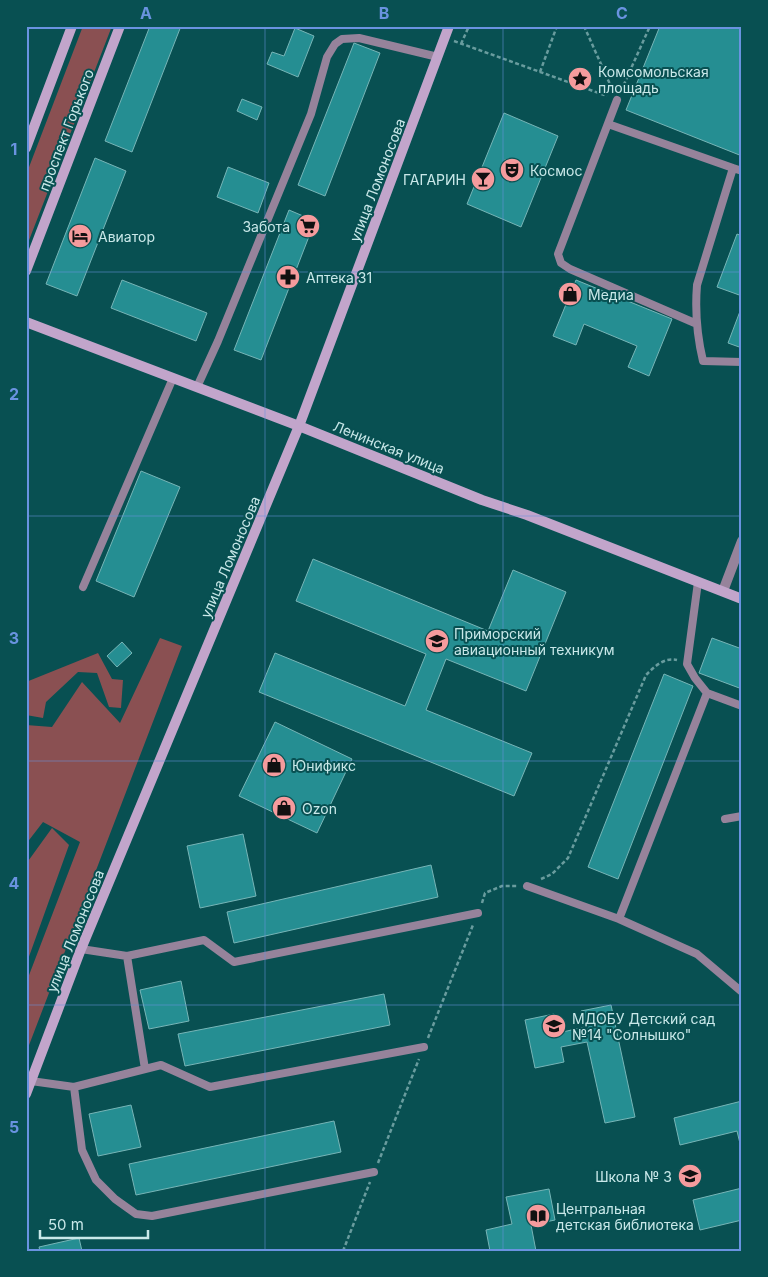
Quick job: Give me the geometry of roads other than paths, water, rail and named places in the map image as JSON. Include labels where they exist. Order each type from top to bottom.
[{"type":"main road","points":[[26,148],[72,26]]},
{"type":"main road","name":"проспект Горького","points":[[26,271],[120,26]]},
{"type":"main road","name":"улица Ломоносова","points":[[26,1094],[82,950],[299,426],[449,26]]},
{"type":"main road","name":"Ленинская улица","points":[[26,322],[299,426],[482,500],[527,515],[742,599]]},
{"type":"street","points":[[723,591],[742,540]]},
{"type":"lane","points":[[197,388],[311,114],[330,51],[335,44],[342,39],[359,38],[438,57]]},
{"type":"lane","points":[[618,100],[558,254],[561,263],[570,269],[697,324]]},
{"type":"lane","points":[[608,124],[742,172]]},
{"type":"lane","points":[[732,168],[697,285],[697,324],[703,361],[742,362]]},
{"type":"lane","points":[[83,587],[173,378]]},
{"type":"lane","points":[[698,582],[687,664],[707,693],[742,706]]},
{"type":"lane","points":[[619,919],[707,693]]},
{"type":"lane","points":[[725,819],[742,816]]},
{"type":"lane","points":[[527,886],[619,919],[697,954],[742,992]]},
{"type":"lane","points":[[82,950],[127,956],[204,940],[234,962],[478,914]]},
{"type":"lane","points":[[127,956],[145,1069]]},
{"type":"lane","points":[[31,1081],[74,1088],[161,1065],[210,1087],[424,1046]]},
{"type":"lane","points":[[74,1088],[82,1150],[96,1180],[136,1214],[152,1216],[374,1172]]},
{"type":"place","name":"Комсомольская площадь","points":[[580,79]]},
{"type":"place","name":"Космос","points":[[512,170]]},
{"type":"place","name":"ГАГАРИН","points":[[483,179]]},
{"type":"place","name":"Забота","points":[[308,226]]},
{"type":"place","name":"Авиатор","points":[[80,236]]},
{"type":"place","name":"Аптека 31","points":[[288,277]]},
{"type":"place","name":"Медиа","points":[[570,294]]},
{"type":"place","name":"Приморский авиационный техникум","points":[[437,641]]},
{"type":"place","name":"Юнификс","points":[[274,765]]},
{"type":"place","name":"Ozon","points":[[284,808]]},
{"type":"place","name":"МДОБУ Детский сад №14 \"Солнышко\"","points":[[554,1026]]},
{"type":"place","name":"Школа № 3","points":[[690,1176]]},
{"type":"place","name":"Центральная детская библиотека","points":[[538,1216]]}]
